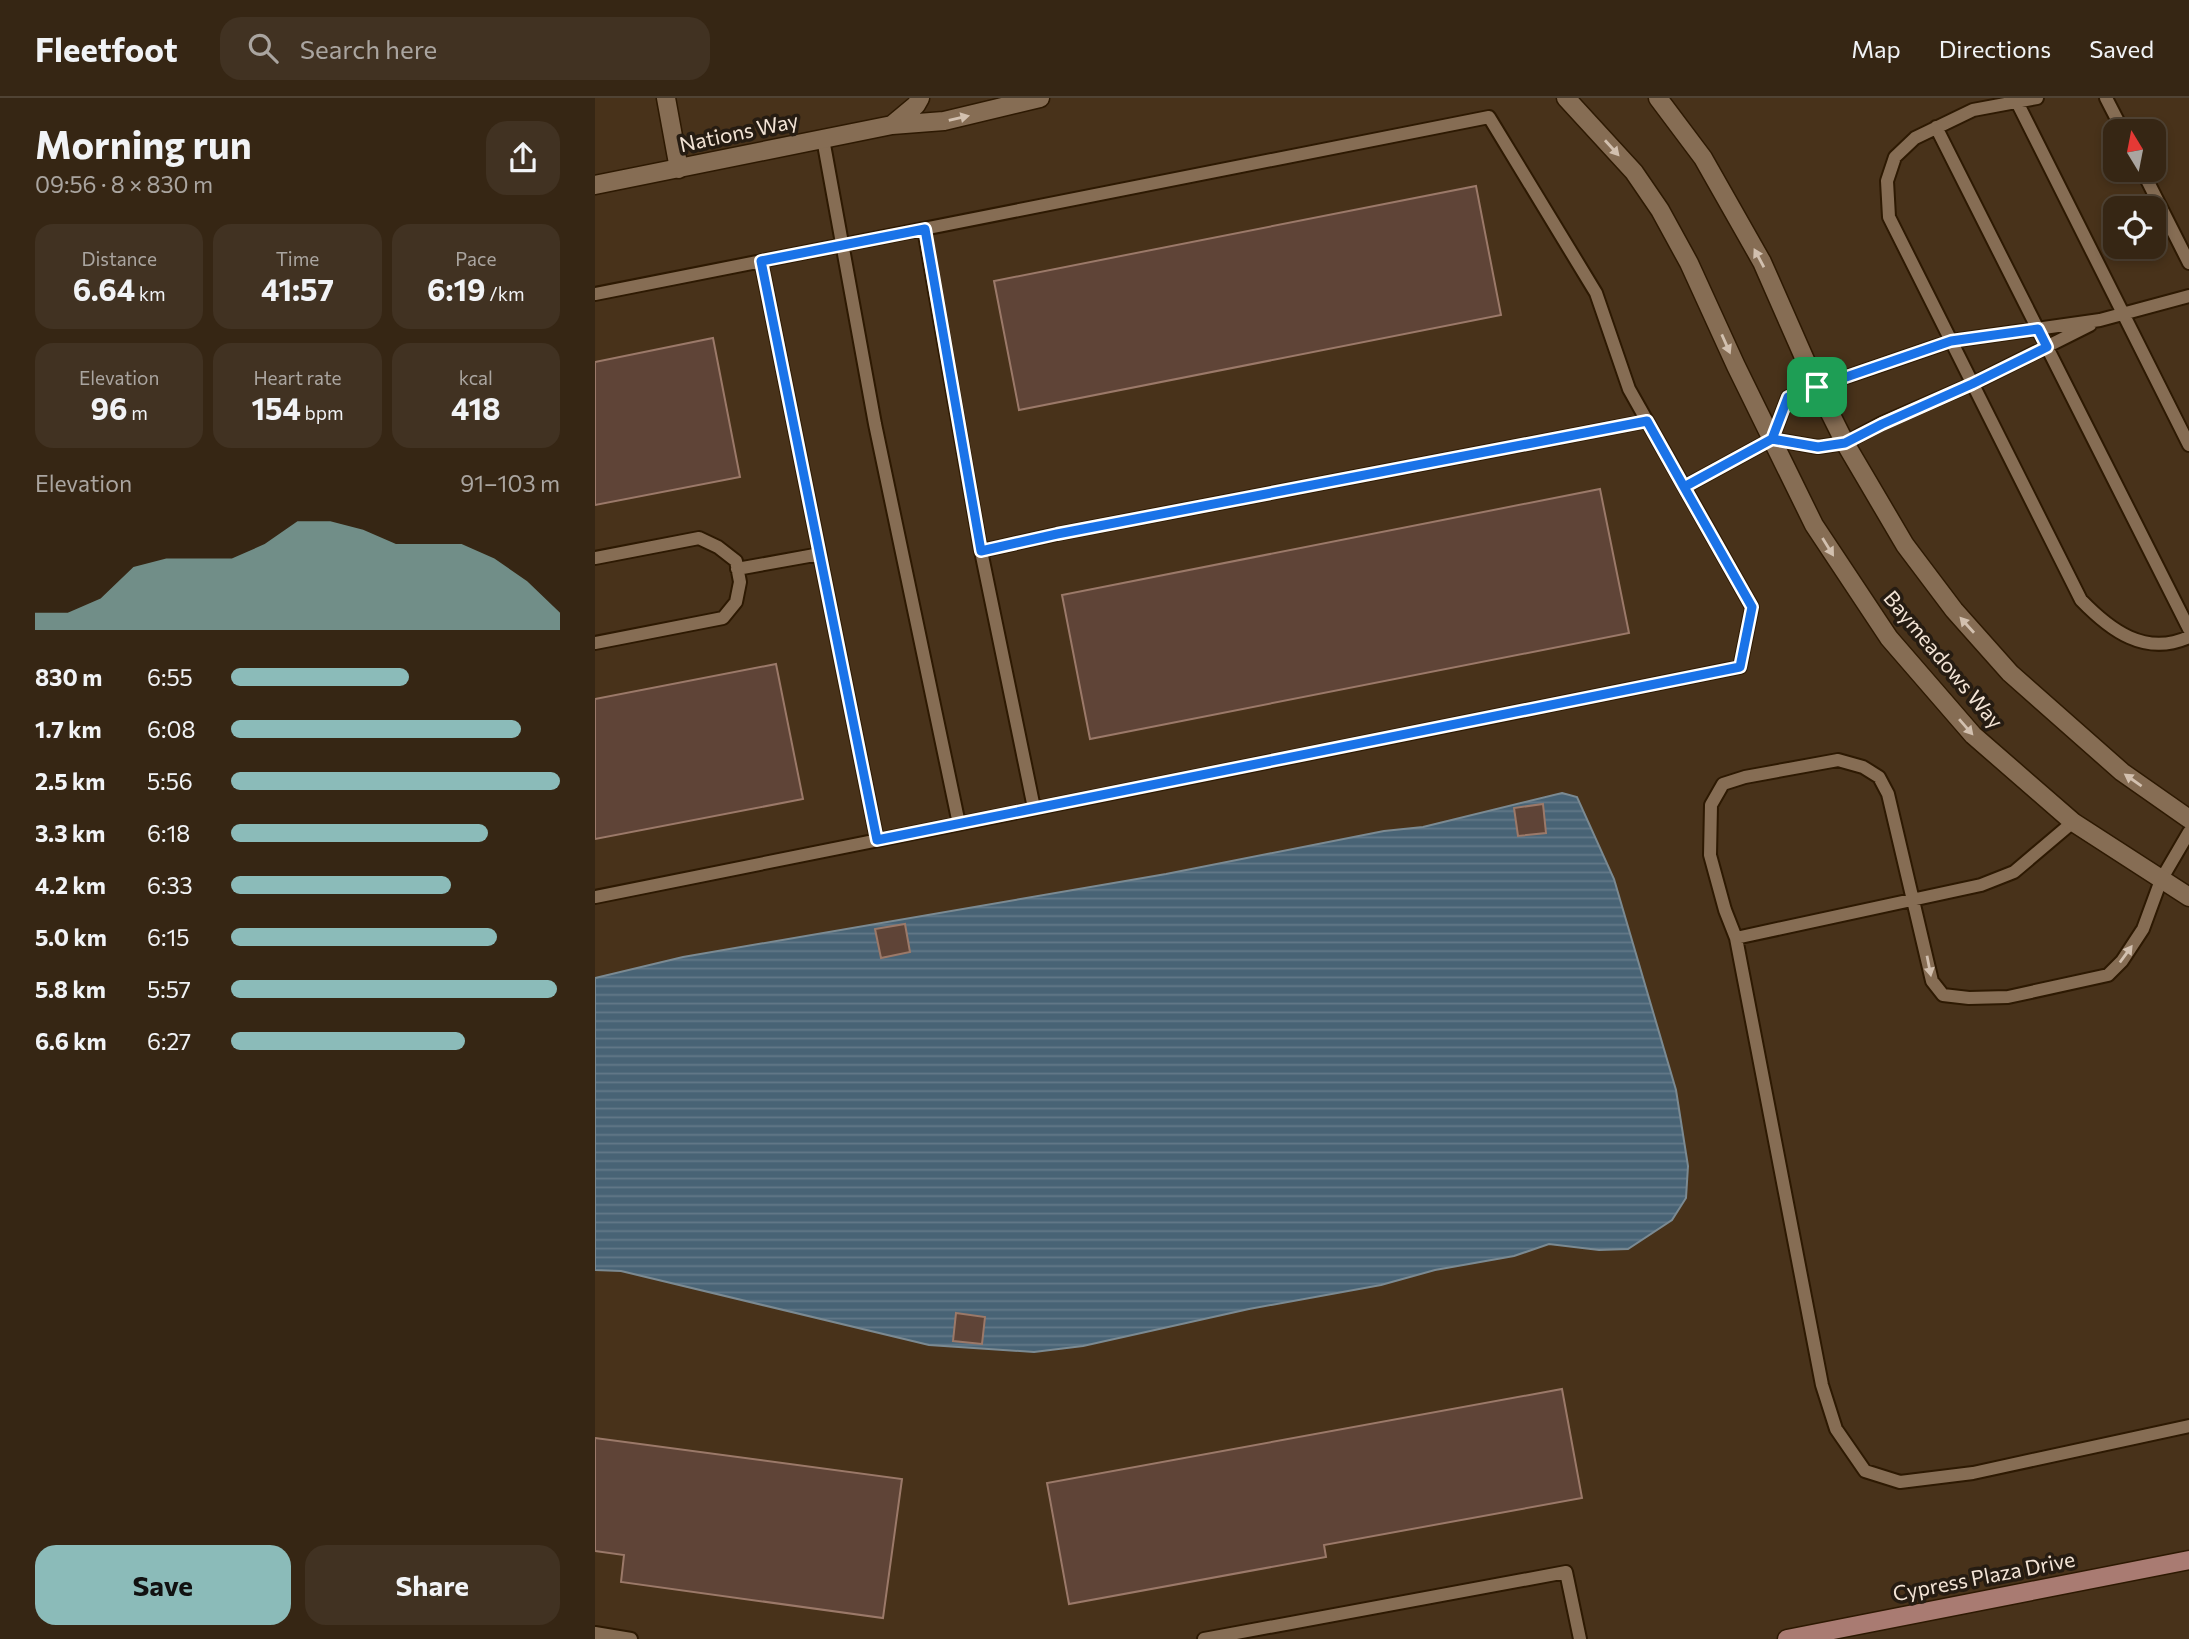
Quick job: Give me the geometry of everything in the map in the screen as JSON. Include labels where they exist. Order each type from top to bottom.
[{"type":"street","points":[[666,98],[679,169]]},
{"type":"street","points":[[892,125],[916,105],[920,98]]},
{"type":"street","name":"Nations Way","points":[[595,185],[892,125],[944,121],[1039,98]]},
{"type":"street","name":"Baymeadows Way","points":[[1566,98],[1634,172],[1660,210],[1689,263],[1814,525],[1889,638],[1973,736],[2073,822],[2189,897]]},
{"type":"street","name":"Baymeadows Way","points":[[1658,98],[1703,158],[1762,262],[1817,387],[1845,443],[1905,545],[1954,610],[2010,673],[2122,772],[2189,819]]},
{"type":"street","name":"Cypress Plaza Drive","points":[[1787,1639],[2189,1560]]},
{"type":"lane","points":[[2038,98],[1973,110],[1915,138],[1895,158],[1887,181],[1889,216],[2081,600],[2104,624],[2132,640],[2178,642],[2189,637]]},
{"type":"lane","points":[[2106,98],[2117,119]]},
{"type":"lane","points":[[2017,102],[2189,445]]},
{"type":"lane","points":[[595,294],[1489,117],[1596,293],[1629,389],[1752,607],[1740,667],[595,897]]},
{"type":"lane","points":[[1936,127],[2189,629]]},
{"type":"lane","points":[[823,139],[875,424],[959,824]]},
{"type":"lane","points":[[2148,182],[2189,262]]},
{"type":"lane","points":[[925,229],[981,551],[1034,808]]},
{"type":"lane","points":[[761,261],[877,840]]},
{"type":"lane","points":[[1772,439],[1788,397],[1951,341],[2100,320],[2189,296]]},
{"type":"lane","points":[[1684,487],[1772,439],[1818,447],[1845,443],[2100,320]]},
{"type":"lane","points":[[981,551],[1057,534],[1647,421]]},
{"type":"lane","points":[[595,558],[699,538],[718,547],[736,561],[740,582],[736,602],[723,618],[595,643]]},
{"type":"lane","points":[[737,569],[820,554]]},
{"type":"lane","points":[[2188,1429],[1973,1473],[1925,1480],[1900,1482],[1865,1471],[1836,1429],[1822,1385],[1735,938],[1710,855],[1711,805],[1723,784],[1745,777],[1838,760],[1863,766],[1879,777],[1888,794],[1932,981],[1943,995],[1969,998],[2008,997],[2108,975],[2122,961],[2143,929],[2161,880],[2189,832]]},
{"type":"lane","points":[[1735,938],[1981,885],[2014,872],[2073,822]]},
{"type":"lane","points":[[1205,1639],[1566,1572],[1580,1639]]},
{"type":"lane","points":[[595,1633],[631,1639]]},
{"type":"water","points":[[1562,793],[1577,797],[1614,879],[1676,1090],[1688,1166],[1686,1198],[1672,1220],[1628,1249],[1599,1250],[1549,1244],[1514,1256],[1435,1270],[1381,1285],[1249,1309],[1083,1346],[1034,1352],[929,1345],[621,1271],[595,1270],[595,978],[683,957],[1166,874],[1384,831],[1423,827]]},
{"type":"building","points":[[1476,186],[1501,315],[1019,410],[994,281]]},
{"type":"building","points":[[713,338],[740,477],[595,505],[595,362]]},
{"type":"building","points":[[1600,489],[1629,633],[1090,739],[1062,595]]},
{"type":"building","points":[[776,664],[803,799],[595,839],[595,699]]},
{"type":"building","points":[[1543,804],[1546,833],[1518,836],[1514,808]]},
{"type":"building","points":[[905,924],[910,952],[881,958],[875,929]]},
{"type":"building","points":[[956,1313],[985,1317],[982,1344],[953,1341]]},
{"type":"building","points":[[1562,1389],[1582,1498],[1324,1545],[1326,1557],[1069,1604],[1047,1483]]},
{"type":"building","points":[[595,1438],[902,1479],[883,1618],[621,1582],[624,1555],[595,1551]]},
{"type":"route","points":[[1817,387],[1788,397],[1772,439],[1684,487],[1752,607],[1740,667],[877,840],[761,261],[925,229],[981,551],[1057,534],[1647,421],[1684,487],[1772,439],[1818,447],[1845,443],[2047,347],[2038,329],[1951,341],[1817,387]]}]
